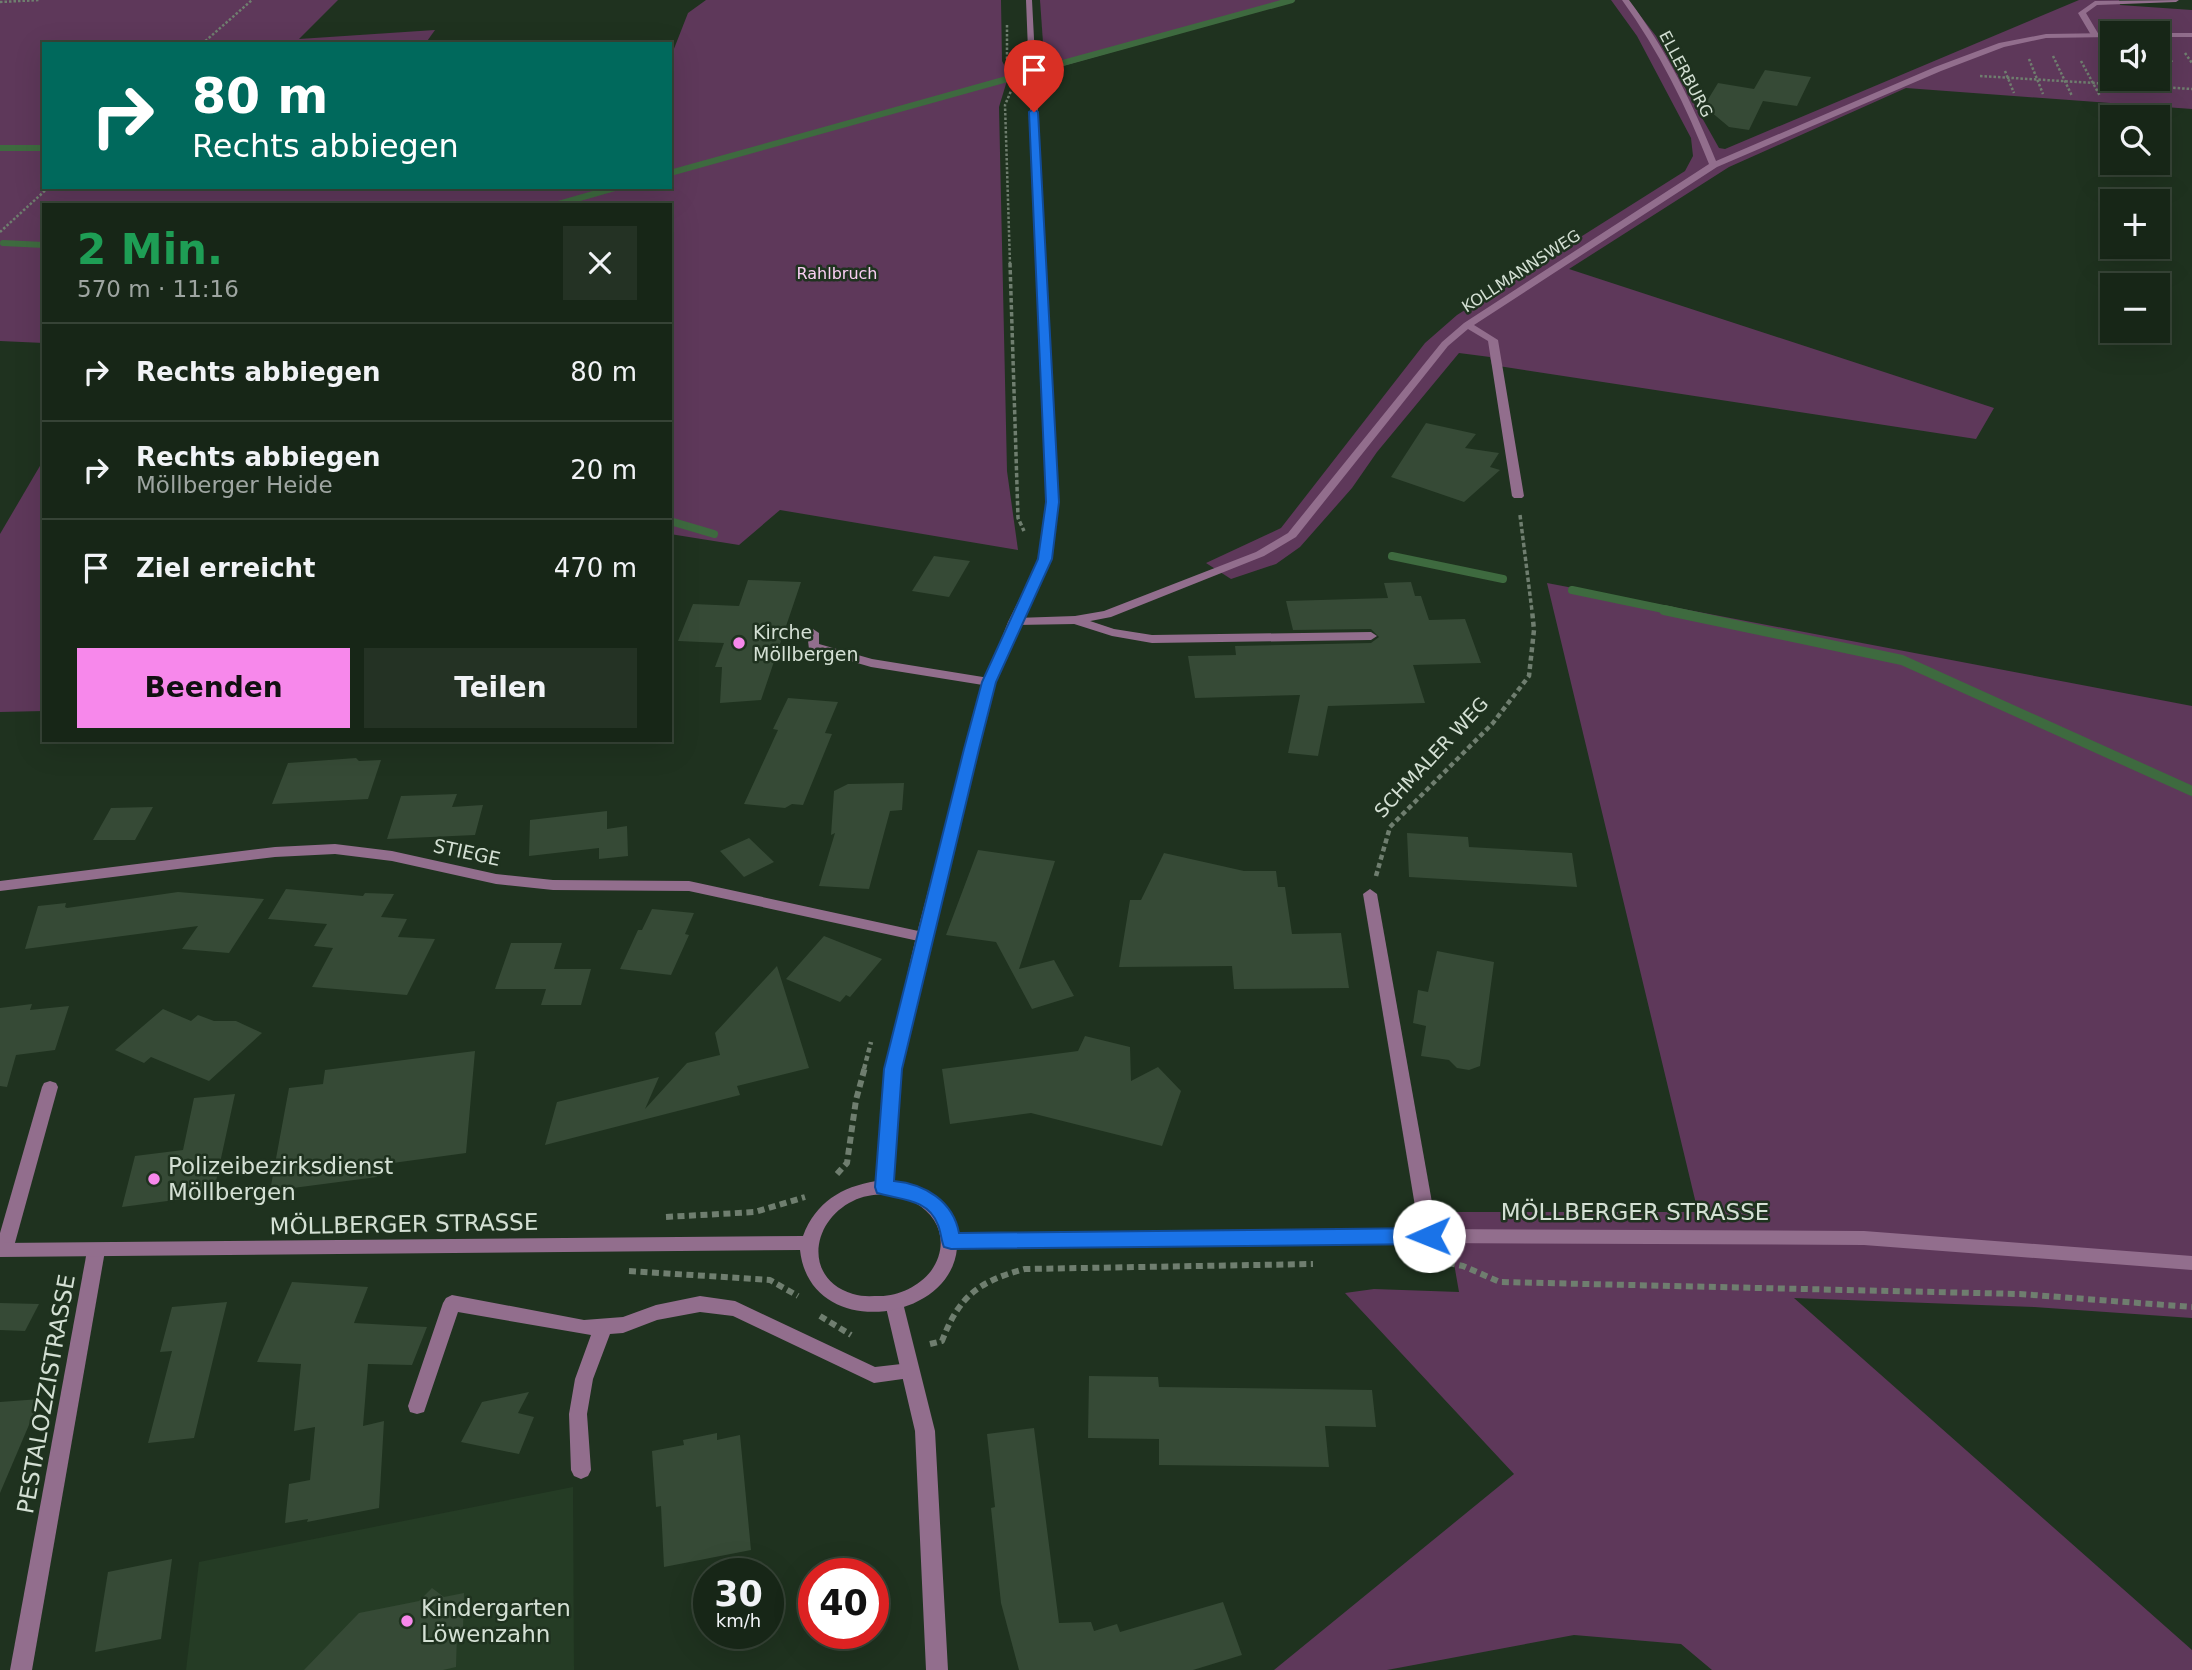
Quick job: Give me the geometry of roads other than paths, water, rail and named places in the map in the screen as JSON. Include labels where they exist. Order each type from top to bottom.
[{"type":"street","points":[[884,1187],[893,1069],[923,937],[989,682],[1014,622],[1045,559],[1052,502],[1029,0]]},
{"type":"street","name":"ELLERBURG","points":[[1625,0],[1661,53],[1696,121],[1714,165]]},
{"type":"street","points":[[2095,35],[2081,13],[2087,6],[2095,3],[2176,0]]},
{"type":"street","name":"KOLLMANNSWEG","points":[[1014,622],[1075,621],[1107,614],[1260,554],[1292,535],[1445,344],[1467,325],[1714,165],[1938,69],[2020,39],[2100,35]]},
{"type":"street","points":[[2170,35],[2192,35]]},
{"type":"street","points":[[1467,325],[1493,340],[1518,496]]},
{"type":"street","points":[[1075,621],[1152,639],[1371,636]]},
{"type":"street","points":[[813,633],[813,646],[871,663],[989,682]]},
{"type":"street","name":"STIEGE","points":[[0,886],[275,852],[335,849],[391,856],[496,879],[553,885],[689,887],[923,937]]},
{"type":"street","points":[[1370,894],[1429,1236]]},
{"type":"street","points":[[2,1250],[50,1087]]},
{"type":"street","points":[[884,1187],[905,1190],[924,1197],[948,1224],[951,1241],[947,1261],[936,1279],[917,1294],[894,1303],[859,1303],[829,1292],[816,1278],[808,1261],[808,1243],[821,1218],[843,1198],[863,1190],[884,1187]]},
{"type":"street","name":"MÖLLBERGER STRASSE","points":[[951,1241],[1429,1236],[1864,1238],[2192,1263]]},
{"type":"street","name":"MÖLLBERGER STRASSE","points":[[2,1250],[808,1243]]},
{"type":"street","name":"PESTALOZZISTRASSE","points":[[21,1670],[96,1251]]},
{"type":"street","points":[[417,1406],[452,1303],[584,1328],[623,1325],[656,1313],[700,1304],[735,1309],[874,1376],[910,1371]]},
{"type":"street","points":[[894,1303],[925,1431],[937,1670]]},
{"type":"street","points":[[581,1470],[578,1414],[584,1379],[603,1327]]},
{"type":"waterway","points":[[1041,69],[1292,0]]},
{"type":"waterway","points":[[672,172],[1007,79]]},
{"type":"waterway","points":[[0,148],[42,148]]},
{"type":"waterway","points":[[562,203],[611,189]]},
{"type":"waterway","points":[[3,243],[42,245]]},
{"type":"waterway","points":[[672,522],[714,534]]},
{"type":"waterway","points":[[1392,556],[1503,579]]},
{"type":"waterway","points":[[1572,590],[1673,611]]},
{"type":"waterway","points":[[1664,610],[1902,660],[2192,791]]},
{"type":"place","name":"Kirche Möllbergen","points":[[739,643]]},
{"type":"place","name":"Polizeibezirksdienst Möllbergen","points":[[154,1179]]},
{"type":"place","name":"Kindergarten Löwenzahn","points":[[407,1621]]},
{"type":"park label","name":"Rahlbruch","points":[[837,273]]}]
